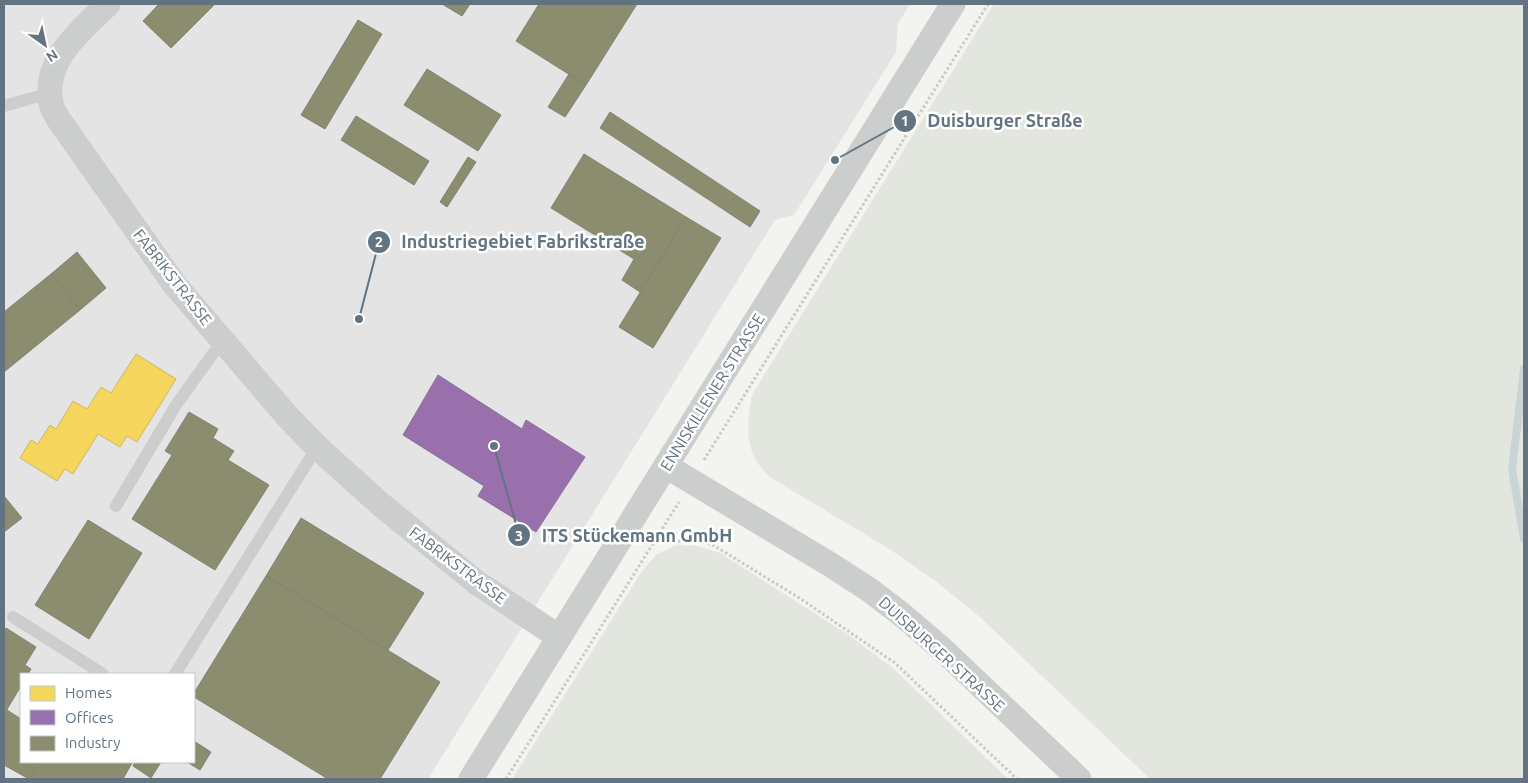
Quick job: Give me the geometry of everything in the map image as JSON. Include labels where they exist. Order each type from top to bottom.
[{"type":"street","name":"FABRIKSTRASSE","points":[[108,4],[63,50],[51,80],[51,104],[59,120],[160,265],[222,341],[316,448],[379,503],[476,582],[559,637]]},
{"type":"street","name":"ENNISKILLENER STRASSE","points":[[471,779],[953,4]]},
{"type":"street","name":"DUISBURGER STRASSE","points":[[666,466],[832,565],[871,591],[942,649],[1079,779]]},
{"type":"lane","points":[[4,106],[50,93]]},
{"type":"lane","points":[[116,506],[176,405],[222,341]]},
{"type":"lane","points":[[177,673],[316,448]]},
{"type":"lane","points":[[13,617],[101,673]]},
{"type":"path","points":[[740,402],[988,4]]},
{"type":"path","points":[[506,779],[653,543],[697,540],[713,545],[801,599],[896,663],[1017,779]]},
{"type":"shaded area","points":[[4,4],[910,4],[898,24],[896,52],[794,215],[775,220],[428,779],[4,779]]},
{"type":"shaded area","points":[[994,4],[1524,4],[1524,779],[1150,779],[981,618],[938,583],[891,550],[770,477],[755,459],[751,449],[748,429],[752,395]]},
{"type":"shaded area","points":[[677,545],[697,546],[720,553],[847,634],[893,668],[1008,779],[512,779],[642,571],[656,555]]},
{"type":"building: Homes","points":[[136,354],[176,379],[137,442],[127,436],[120,447],[98,434],[73,474],[65,469],[57,481],[20,458],[31,440],[38,444],[50,425],[56,429],[73,401],[87,409],[101,387],[111,393]]},
{"type":"building: Offices","points":[[438,375],[522,429],[526,420],[585,457],[536,532],[478,496],[484,486],[403,435]]},
{"type":"building: Industry","points":[[159,4],[215,4],[171,48],[143,21]]},
{"type":"building: Industry","points":[[442,4],[470,4],[462,16]]},
{"type":"building: Industry","points":[[539,4],[637,4],[586,85],[516,41]]},
{"type":"building: Industry","points":[[358,20],[382,34],[325,129],[301,115]]},
{"type":"building: Industry","points":[[427,69],[501,115],[478,151],[404,105]]},
{"type":"building: Industry","points":[[569,74],[586,85],[565,117],[548,107]]},
{"type":"building: Industry","points":[[610,112],[760,211],[750,227],[600,128]]},
{"type":"building: Industry","points":[[356,116],[429,161],[414,185],[341,140]]},
{"type":"building: Industry","points":[[584,154],[686,217],[640,292],[622,280],[634,259],[551,208]]},
{"type":"building: Industry","points":[[468,157],[476,162],[447,207],[440,202]]},
{"type":"building: Industry","points":[[686,217],[721,238],[653,348],[619,327]]},
{"type":"building: Industry","points":[[77,252],[106,288],[80,310],[51,274]]},
{"type":"building: Industry","points":[[51,274],[80,310],[4,372],[4,312]]},
{"type":"building: Industry","points":[[189,412],[218,429],[213,438],[234,451],[228,460],[269,485],[215,570],[132,519],[172,455],[165,451]]},
{"type":"building: Industry","points":[[4,496],[22,518],[4,532]]},
{"type":"building: Industry","points":[[301,518],[424,593],[388,650],[266,576]]},
{"type":"building: Industry","points":[[88,520],[142,553],[89,639],[35,605]]},
{"type":"building: Industry","points":[[266,576],[440,682],[380,779],[328,779],[195,698],[195,691]]},
{"type":"building: Industry","points":[[6,628],[36,647],[25,665],[31,669],[29,673],[20,673],[20,688],[6,711],[4,709],[4,631]]},
{"type":"building: Industry","points":[[7,710],[20,718],[20,763],[39,763],[29,779],[4,765],[4,714]]},
{"type":"building: Industry","points":[[195,742],[211,752],[200,770],[189,763],[195,763]]},
{"type":"building: Industry","points":[[39,763],[132,763],[123,779],[29,779]]},
{"type":"building: Industry","points":[[134,763],[160,763],[151,778],[133,766]]},
{"type":"waterway","points":[[1524,369],[1512,469],[1524,539]]},
{"type":"place","name":"Duisburger Straße","points":[[835,160]]},
{"type":"place","name":"Industriegebiet Fabrikstraße","points":[[359,319]]},
{"type":"place","name":"ITS Stückemann GmbH","points":[[494,446]]}]
